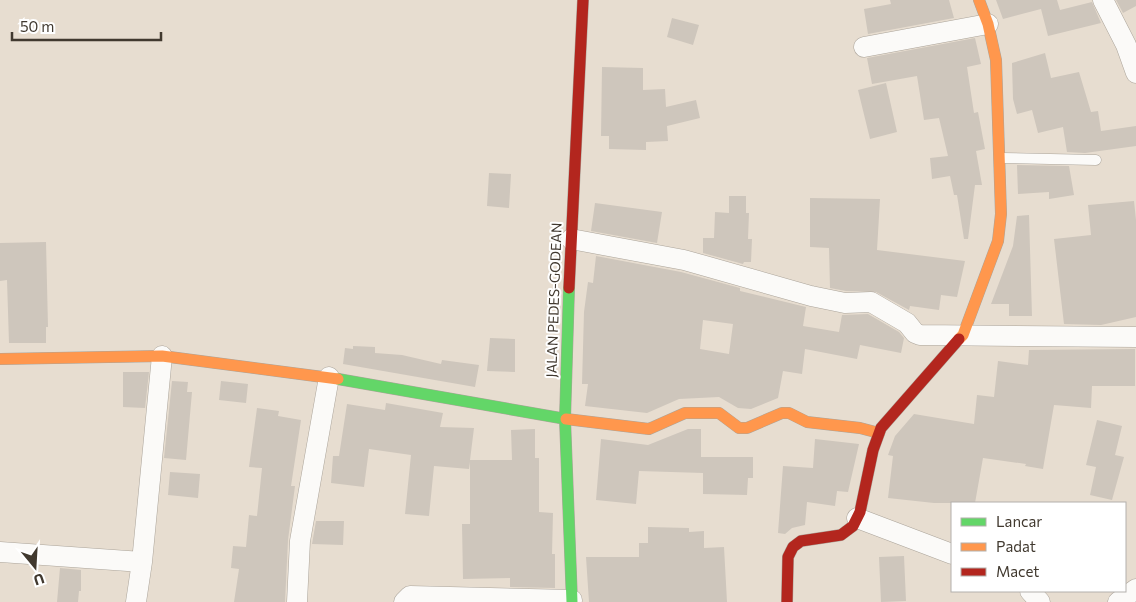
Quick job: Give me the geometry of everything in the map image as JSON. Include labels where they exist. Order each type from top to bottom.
[{"type":"street","name":"JALAN PEDES-GODEAN","points":[[572,601],[564,419],[583,0]]},
{"type":"street","points":[[787,602],[788,557],[794,547],[801,541],[841,535],[853,526],[857,518],[879,432],[963,335],[998,241],[1001,214],[1001,158],[996,60],[988,24],[979,0]]},
{"type":"street","points":[[1103,0],[1126,45],[1136,73]]},
{"type":"street","points":[[864,47],[988,24]]},
{"type":"street","points":[[571,239],[684,260],[811,296],[845,303],[871,302],[908,323],[915,333],[920,335],[1136,337]]},
{"type":"street","points":[[0,359],[162,356],[242,368],[329,377],[564,419],[649,430],[679,414],[715,413],[739,428],[747,428],[776,415],[789,413],[807,422],[879,432]]},
{"type":"street","points":[[136,602],[142,562],[162,356]]},
{"type":"street","points":[[297,602],[300,541],[329,377]]},
{"type":"street","points":[[857,518],[951,554]]},
{"type":"street","points":[[0,552],[142,562]]},
{"type":"street","points":[[1118,602],[1136,589]]},
{"type":"street","points":[[1031,592],[1040,602]]},
{"type":"street","points":[[404,602],[410,596],[572,601]]},
{"type":"lane","points":[[1001,158],[1096,160]]},
{"type":"building","points":[[890,0],[949,0],[954,18],[868,34],[864,9],[891,4]]},
{"type":"building","points":[[996,0],[1057,0],[1060,10],[1092,2],[1101,23],[1048,36],[1041,9],[1003,19]]},
{"type":"building","points":[[1116,0],[1136,0],[1136,6],[1123,13]]},
{"type":"building","points":[[672,18],[699,25],[693,45],[667,37]]},
{"type":"building","points":[[975,38],[981,64],[967,67],[974,113],[978,112],[985,149],[976,151],[982,185],[975,185],[968,239],[964,239],[957,195],[954,195],[950,176],[932,179],[930,158],[948,156],[939,118],[924,120],[917,76],[872,84],[867,58]]},
{"type":"building","points":[[1045,53],[1051,78],[1079,72],[1091,112],[1098,111],[1101,131],[1136,126],[1136,146],[1085,153],[1067,152],[1063,127],[1038,133],[1032,110],[1017,114],[1013,99],[1012,63]]},
{"type":"building","points":[[602,67],[643,68],[643,90],[665,89],[666,107],[696,100],[700,118],[667,126],[668,141],[646,142],[646,150],[609,149],[609,136],[601,136]]},
{"type":"building","points":[[886,83],[897,132],[870,139],[858,90]]},
{"type":"building","points":[[1017,165],[1069,166],[1074,195],[1049,199],[1049,192],[1018,194]]},
{"type":"building","points":[[489,173],[511,174],[509,208],[487,206]]},
{"type":"building","points":[[729,196],[746,196],[746,213],[749,213],[748,239],[752,239],[751,262],[744,262],[743,264],[703,253],[703,238],[714,238],[715,212],[729,213]]},
{"type":"building","points":[[810,198],[880,199],[877,250],[965,261],[957,297],[941,295],[939,310],[910,306],[909,310],[876,292],[846,291],[830,288],[829,248],[810,247]]},
{"type":"building","points":[[1134,201],[1136,220],[1136,317],[1101,325],[1064,324],[1054,239],[1091,235],[1088,205]]},
{"type":"building","points":[[595,203],[662,212],[657,243],[591,231]]},
{"type":"building","points":[[1029,215],[1032,316],[1009,316],[1009,304],[991,304],[1013,246],[1017,216]]},
{"type":"building","points":[[46,242],[48,327],[46,327],[46,343],[9,343],[7,280],[0,281],[0,243]]},
{"type":"building","points":[[596,256],[681,272],[740,288],[740,291],[806,307],[803,326],[839,332],[842,315],[868,314],[899,332],[904,338],[901,353],[860,345],[857,359],[805,349],[802,374],[783,371],[778,398],[751,409],[738,408],[719,397],[679,399],[647,413],[585,406],[588,384],[582,384],[584,312],[588,282],[593,283]],"holes":[[[703,320],[733,324],[729,354],[700,349]]]},
{"type":"building","points":[[490,338],[515,339],[515,372],[487,371]]},
{"type":"building","points":[[353,346],[375,347],[375,353],[402,355],[441,364],[442,360],[479,365],[475,387],[343,364],[345,348],[353,349]]},
{"type":"building","points":[[1135,349],[1135,386],[1092,386],[1091,408],[1054,405],[1043,469],[1025,466],[1026,464],[983,458],[975,502],[934,503],[888,498],[893,456],[888,455],[895,436],[914,414],[974,424],[977,395],[994,397],[998,361],[1028,365],[1029,350]]},
{"type":"building","points":[[123,372],[149,372],[145,408],[123,407]]},
{"type":"building","points":[[172,381],[188,382],[187,392],[192,392],[186,460],[164,458]]},
{"type":"building","points":[[221,381],[248,384],[246,403],[219,400]]},
{"type":"building","points":[[386,403],[443,413],[440,427],[474,428],[470,460],[512,460],[511,430],[535,429],[535,458],[539,458],[539,512],[553,513],[552,554],[555,554],[555,588],[510,587],[510,578],[463,579],[462,524],[470,524],[470,462],[469,469],[434,466],[429,516],[405,514],[411,455],[369,449],[364,487],[331,483],[333,456],[339,456],[347,404],[385,410]]},
{"type":"building","points":[[257,408],[279,411],[278,416],[301,420],[291,486],[295,486],[288,540],[285,602],[234,602],[239,569],[231,568],[233,546],[246,547],[249,515],[257,516],[262,468],[249,467]]},
{"type":"building","points":[[1097,420],[1122,426],[1115,455],[1124,457],[1112,500],[1090,495],[1096,467],[1086,465]]},
{"type":"building","points":[[688,429],[701,429],[701,457],[753,457],[753,478],[748,478],[747,495],[703,494],[703,473],[639,471],[636,504],[596,500],[601,439],[648,445]]},
{"type":"building","points":[[815,439],[859,444],[848,492],[837,491],[835,506],[807,502],[805,525],[792,528],[785,534],[778,533],[783,466],[813,468]]},
{"type":"building","points":[[170,472],[200,474],[198,498],[168,495]]},
{"type":"building","points":[[316,521],[344,521],[343,545],[312,544]]},
{"type":"building","points":[[648,527],[689,528],[689,532],[704,531],[704,548],[724,547],[727,602],[589,602],[586,557],[639,557],[639,543],[648,543]]},
{"type":"building","points":[[904,556],[906,601],[881,602],[879,557]]},
{"type":"building","points":[[60,568],[81,570],[81,591],[79,591],[78,602],[57,602]]},
{"type":"traffic: fast","points":[[569,288],[565,419],[572,602]]},
{"type":"traffic: fast","points":[[338,379],[566,419]]},
{"type":"traffic: slow","points":[[959,339],[963,335],[998,241],[1001,214],[996,60],[988,24],[979,0]]},
{"type":"traffic: slow","points":[[0,359],[162,356],[338,379]]},
{"type":"traffic: slow","points":[[566,419],[649,429],[685,413],[719,413],[739,428],[747,428],[782,413],[789,413],[807,422],[860,428],[879,433]]},
{"type":"traffic: jam","points":[[569,288],[583,0]]},
{"type":"traffic: jam","points":[[787,602],[788,557],[793,547],[801,541],[841,535],[853,526],[860,512],[873,450],[881,428],[959,339]]}]
